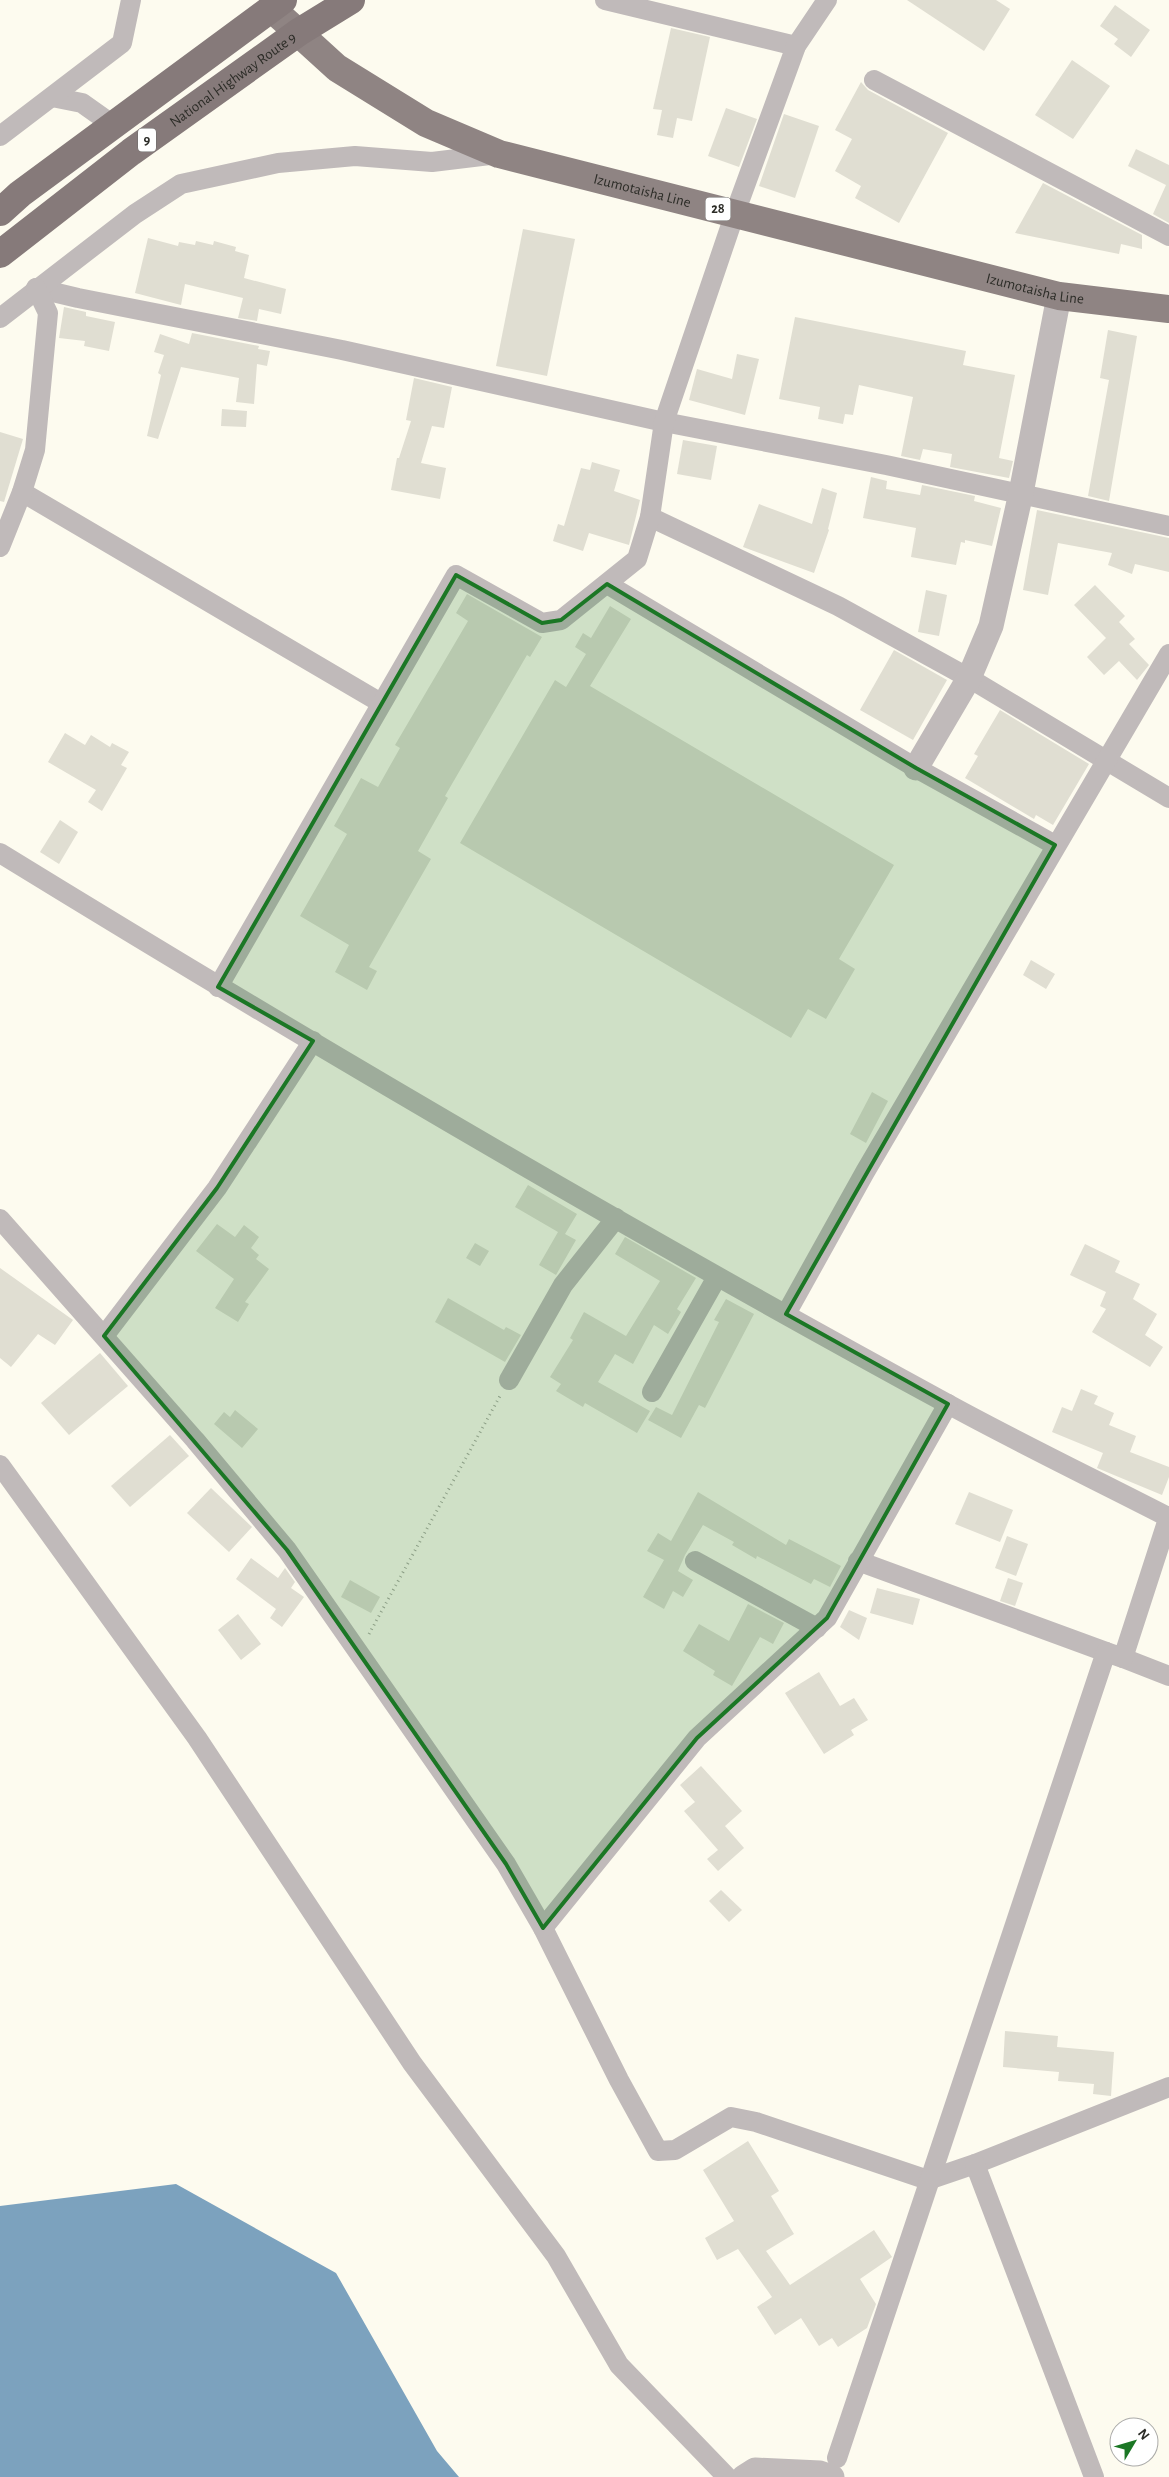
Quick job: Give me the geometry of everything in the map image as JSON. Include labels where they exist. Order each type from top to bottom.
[{"type":"highway","name":"National Highway Route 9","points":[[0,254],[131,152],[299,32],[351,0]]},
{"type":"highway","name":"9","points":[[0,212],[20,194],[277,4]]},
{"type":"main road","name":"Izumotaisha Line","points":[[277,4],[299,32],[337,68],[426,123],[499,154],[1059,296],[1169,309]]},
{"type":"street","points":[[0,136],[122,43],[130,0]]},
{"type":"street","points":[[604,0],[796,46]]},
{"type":"street","points":[[218,987],[456,575],[542,623],[561,620],[637,559],[650,517],[664,422],[735,213],[796,46],[826,0]]},
{"type":"street","points":[[874,80],[1169,236]]},
{"type":"street","points":[[52,96],[82,103],[113,125]]},
{"type":"street","points":[[0,318],[36,288],[135,214],[181,184],[278,162],[355,156],[432,162],[499,154]]},
{"type":"street","points":[[36,288],[342,350],[664,422],[1021,493],[1169,526]]},
{"type":"street","points":[[0,547],[22,492],[35,450],[48,313],[36,288]]},
{"type":"street","points":[[916,768],[969,678],[991,626],[1021,493],[1059,296]]},
{"type":"street","points":[[22,492],[381,703]]},
{"type":"street","points":[[650,517],[838,606],[969,678],[1169,798]]},
{"type":"street","points":[[607,584],[916,768],[1055,845]]},
{"type":"street","points":[[786,1314],[865,1172],[1055,845],[1169,654]]},
{"type":"street","points":[[0,853],[218,987],[717,1277],[948,1404],[1169,1517],[1114,1655],[928,2180],[835,2468],[820,2473],[755,2470],[744,2477]]},
{"type":"street","points":[[104,1336],[217,1188],[313,1041]]},
{"type":"street","points":[[509,1380],[563,1285],[616,1218]]},
{"type":"street","points":[[0,1219],[104,1336],[287,1550],[506,1864],[542,1928],[619,2080],[658,2151],[676,2150],[732,2117],[756,2122],[928,2180],[975,2164],[1169,2087]]},
{"type":"street","points":[[652,1392],[717,1277]]},
{"type":"street","points":[[542,1928],[697,1738],[827,1618],[948,1404]]},
{"type":"street","points":[[0,1465],[197,1738],[412,2063],[556,2256],[619,2365],[727,2477]]},
{"type":"street","points":[[695,1561],[817,1628]]},
{"type":"street","points":[[858,1561],[1169,1676]]},
{"type":"street","points":[[975,2164],[1094,2477]]},
{"type":"path","points":[[358,1653],[509,1380]]},
{"type":"highlighted area","points":[[456,575],[542,623],[561,620],[607,584],[916,768],[1055,845],[786,1314],[948,1404],[827,1618],[697,1738],[543,1928],[506,1864],[287,1550],[104,1336],[217,1188],[313,1041],[218,987]]},
{"type":"water","points":[[176,2184],[336,2273],[437,2451],[459,2477],[0,2477],[0,2206]]},
{"type":"building","points":[[907,0],[996,0],[1010,9],[984,51]]},
{"type":"building","points":[[1115,5],[1150,30],[1131,57],[1114,44],[1118,39],[1100,26]]},
{"type":"building","points":[[671,28],[710,37],[692,121],[677,118],[673,138],[657,135],[662,110],[653,109]]},
{"type":"building","points":[[1072,60],[1110,86],[1073,139],[1035,115]]},
{"type":"building","points":[[861,82],[868,90],[948,133],[899,223],[855,198],[861,186],[835,171],[852,139],[835,130]]},
{"type":"building","points":[[726,108],[757,119],[739,167],[708,156]]},
{"type":"building","points":[[784,114],[819,126],[795,198],[759,186]]},
{"type":"building","points":[[1136,149],[1169,165],[1169,223],[1153,214],[1166,185],[1128,166]]},
{"type":"building","points":[[1043,183],[1142,235],[1142,249],[1121,244],[1119,254],[1015,233]]},
{"type":"building","points":[[523,229],[575,239],[547,376],[496,366]]},
{"type":"building","points":[[148,238],[178,246],[179,242],[195,245],[196,241],[213,245],[214,241],[236,247],[235,251],[249,255],[244,278],[286,289],[281,314],[259,309],[257,321],[238,318],[243,298],[185,284],[181,305],[135,293]]},
{"type":"building","points":[[64,307],[86,312],[86,316],[115,322],[109,351],[84,346],[85,341],[59,338]]},
{"type":"building","points":[[795,317],[966,351],[963,365],[1015,375],[999,458],[1013,461],[1009,478],[950,467],[952,454],[923,449],[920,460],[901,456],[913,397],[859,385],[853,415],[845,414],[843,424],[818,419],[820,407],[779,399]]},
{"type":"building","points":[[1108,330],[1137,336],[1109,501],[1088,496],[1109,380],[1100,378]]},
{"type":"building","points":[[192,333],[259,346],[258,349],[270,351],[267,366],[257,364],[254,404],[236,402],[239,378],[181,367],[158,439],[147,436],[161,375],[158,373],[164,355],[154,352],[160,334],[189,344]]},
{"type":"building","points":[[737,354],[759,359],[745,415],[689,400],[697,369],[732,379]]},
{"type":"building","points":[[414,378],[452,387],[444,428],[432,426],[421,463],[446,468],[440,499],[391,490],[397,458],[399,458],[411,421],[406,420]]},
{"type":"building","points":[[222,409],[247,411],[246,427],[221,426]]},
{"type":"building","points":[[0,432],[23,439],[4,502],[0,501]]},
{"type":"building","points":[[683,440],[717,446],[711,480],[677,474]]},
{"type":"building","points":[[592,462],[620,470],[614,491],[640,500],[629,545],[589,533],[583,551],[553,541],[558,524],[564,526],[581,468],[590,470]]},
{"type":"building","points":[[871,477],[887,481],[886,489],[920,495],[922,485],[975,496],[974,501],[1001,508],[992,546],[965,540],[965,543],[961,542],[956,565],[911,557],[916,528],[863,518]]},
{"type":"building","points":[[822,488],[837,493],[829,530],[814,573],[743,547],[759,504],[812,524]]},
{"type":"building","points":[[1037,510],[1169,538],[1169,572],[1135,564],[1132,574],[1108,565],[1112,553],[1058,543],[1048,595],[1023,590]]},
{"type":"building","points":[[1095,585],[1125,616],[1119,622],[1135,639],[1129,644],[1149,665],[1137,680],[1119,661],[1104,675],[1087,657],[1106,638],[1074,605]]},
{"type":"building","points":[[926,590],[947,595],[939,636],[918,632]]},
{"type":"building","points":[[467,594],[542,637],[530,657],[527,655],[445,796],[448,798],[418,851],[431,859],[369,967],[377,971],[367,990],[335,972],[349,945],[300,916],[347,834],[334,826],[361,778],[378,787],[400,748],[395,745],[468,621],[456,613]]},
{"type":"building","points":[[610,606],[631,619],[590,686],[894,865],[839,959],[855,969],[826,1019],[808,1009],[791,1038],[460,843],[555,680],[566,687],[586,654],[575,647],[583,633],[591,638]]},
{"type":"building","points":[[894,650],[947,680],[913,740],[860,710]]},
{"type":"building","points":[[1000,710],[1089,764],[1053,825],[1036,815],[1034,819],[965,778],[978,756],[974,754]]},
{"type":"building","points":[[65,733],[85,745],[91,735],[110,747],[112,743],[129,752],[121,765],[127,768],[102,811],[88,802],[96,790],[48,762]]},
{"type":"building","points":[[60,820],[78,832],[59,864],[40,852]]},
{"type":"building","points":[[1031,960],[1055,974],[1046,989],[1023,975]]},
{"type":"building","points":[[872,1092],[888,1101],[866,1143],[850,1134]]},
{"type":"building","points":[[528,1185],[577,1214],[565,1234],[576,1240],[556,1275],[539,1265],[558,1232],[515,1207]]},
{"type":"building","points":[[217,1224],[235,1237],[244,1225],[259,1237],[251,1248],[259,1255],[256,1259],[269,1269],[245,1302],[249,1304],[238,1322],[215,1308],[234,1279],[196,1251]]},
{"type":"building","points":[[625,1237],[696,1278],[677,1309],[681,1312],[668,1334],[654,1325],[633,1364],[615,1354],[598,1382],[650,1411],[637,1433],[585,1403],[583,1407],[556,1391],[561,1384],[550,1377],[573,1340],[570,1338],[584,1312],[626,1336],[660,1281],[615,1254]]},
{"type":"building","points":[[475,1243],[489,1251],[480,1266],[466,1258]]},
{"type":"building","points":[[1085,1244],[1120,1261],[1115,1272],[1140,1284],[1133,1299],[1157,1314],[1145,1335],[1163,1347],[1150,1367],[1092,1332],[1106,1309],[1100,1306],[1106,1292],[1070,1275]]},
{"type":"building","points":[[0,1268],[73,1320],[55,1345],[38,1334],[11,1367],[0,1358]]},
{"type":"building","points":[[448,1298],[504,1330],[506,1327],[521,1335],[505,1362],[435,1322]]},
{"type":"building","points":[[726,1299],[754,1314],[705,1408],[699,1405],[681,1438],[648,1420],[656,1407],[672,1415],[719,1322],[714,1320]]},
{"type":"building","points":[[100,1353],[128,1386],[69,1435],[41,1403]]},
{"type":"building","points":[[1081,1389],[1098,1396],[1094,1404],[1114,1413],[1109,1425],[1136,1436],[1130,1452],[1169,1467],[1169,1477],[1162,1495],[1097,1468],[1103,1453],[1052,1432],[1062,1407],[1072,1411]]},
{"type":"building","points":[[235,1410],[258,1429],[242,1448],[214,1424],[224,1412],[230,1417]]},
{"type":"building","points":[[170,1435],[189,1456],[130,1507],[111,1486]]},
{"type":"building","points":[[211,1488],[252,1527],[229,1552],[187,1513]]},
{"type":"building","points":[[698,1492],[786,1545],[789,1539],[841,1566],[830,1587],[814,1579],[811,1584],[757,1556],[756,1559],[732,1545],[734,1542],[703,1525],[678,1571],[693,1580],[683,1597],[673,1591],[664,1609],[643,1597],[664,1560],[647,1551],[658,1533],[671,1541]]},
{"type":"building","points":[[969,1492],[1013,1510],[1000,1542],[955,1524]]},
{"type":"building","points":[[1007,1536],[1028,1544],[1016,1576],[995,1568]]},
{"type":"building","points":[[251,1558],[278,1578],[285,1568],[295,1582],[291,1588],[304,1597],[282,1627],[270,1618],[276,1609],[236,1579]]},
{"type":"building","points":[[1008,1578],[1023,1583],[1015,1606],[1000,1601]]},
{"type":"building","points":[[350,1580],[380,1597],[371,1613],[341,1597]]},
{"type":"building","points":[[877,1588],[920,1599],[913,1625],[870,1613]]},
{"type":"building","points":[[748,1604],[784,1623],[773,1644],[760,1637],[732,1686],[713,1675],[715,1671],[683,1651],[699,1624],[729,1641]]},
{"type":"building","points":[[849,1610],[867,1618],[859,1640],[840,1627]]},
{"type":"building","points":[[238,1614],[261,1644],[241,1660],[218,1630]]},
{"type":"building","points":[[819,1672],[840,1706],[854,1698],[868,1720],[851,1730],[854,1735],[824,1754],[785,1693]]},
{"type":"building","points":[[701,1766],[742,1811],[725,1826],[744,1848],[718,1871],[707,1859],[718,1850],[684,1811],[695,1802],[680,1785]]},
{"type":"building","points":[[721,1890],[742,1910],[729,1922],[709,1901]]},
{"type":"building","points":[[1005,2031],[1058,2036],[1057,2047],[1114,2052],[1111,2096],[1093,2094],[1094,2084],[1058,2081],[1059,2072],[1003,2067]]},
{"type":"building","points":[[748,2141],[779,2191],[771,2196],[794,2234],[766,2251],[790,2285],[874,2230],[892,2257],[860,2279],[876,2304],[867,2328],[838,2347],[832,2338],[819,2346],[801,2318],[775,2335],[757,2307],[772,2297],[738,2249],[717,2260],[705,2238],[734,2221],[703,2170]]}]
